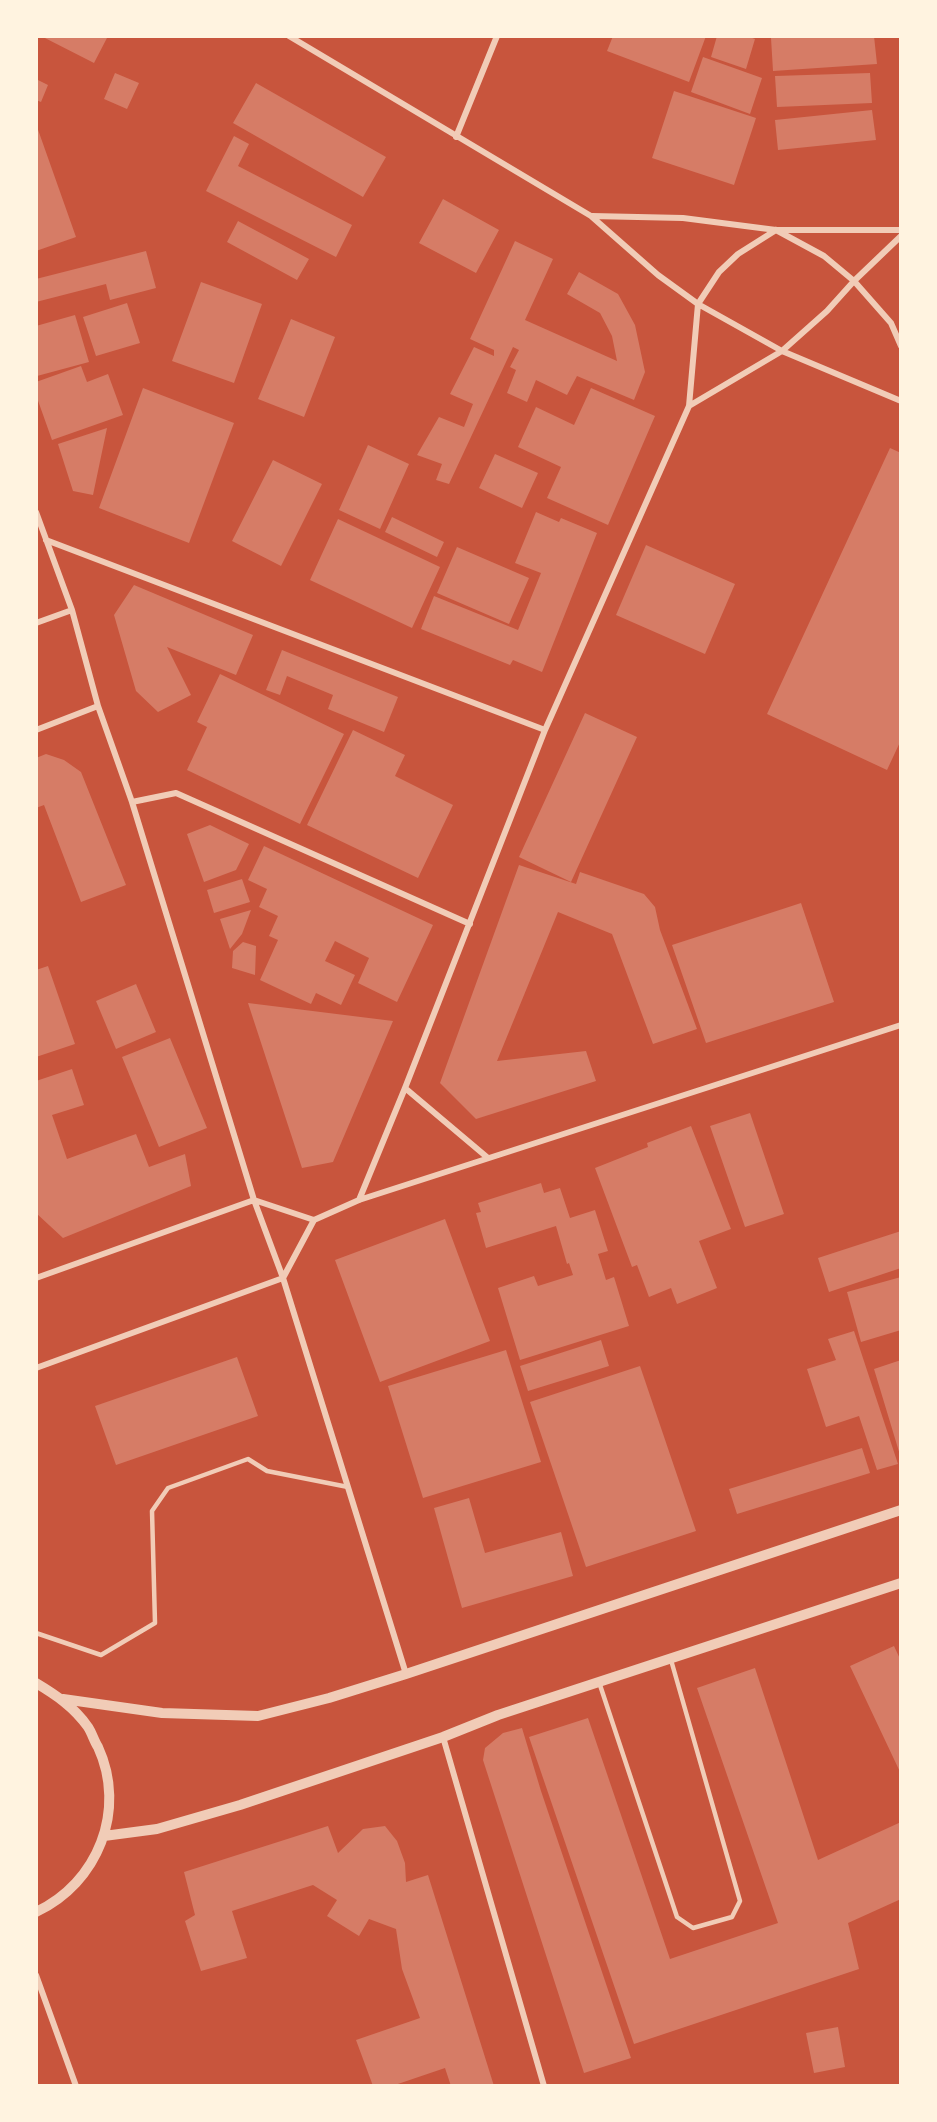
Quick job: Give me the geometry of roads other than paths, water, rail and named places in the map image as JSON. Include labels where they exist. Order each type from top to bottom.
[{"type":"street","points":[[288,36],[591,216],[658,275],[698,304],[782,351],[901,401]]},
{"type":"street","points":[[456,137],[497,36]]},
{"type":"street","points":[[591,216],[683,218],[776,230],[901,230]]},
{"type":"street","points":[[776,230],[824,256],[854,281],[891,323],[901,346]]},
{"type":"street","points":[[358,1200],[405,1088],[545,730],[689,406],[698,304],[719,272],[738,254],[776,230]]},
{"type":"street","points":[[689,406],[782,351],[901,236]]},
{"type":"street","points":[[36,512],[72,610],[98,706],[132,802],[254,1200],[283,1278],[406,1674]]},
{"type":"street","points":[[45,540],[545,730]]},
{"type":"street","points":[[36,623],[72,610]]},
{"type":"street","points":[[36,730],[98,706]]},
{"type":"street","points":[[132,802],[176,793],[470,924]]},
{"type":"street","points":[[36,1368],[283,1278],[314,1220],[358,1200],[901,1025]]},
{"type":"street","points":[[405,1088],[488,1158]]},
{"type":"street","points":[[36,1278],[254,1200],[314,1220]]},
{"type":"street","points":[[63,1699],[162,1713],[258,1716],[329,1698],[406,1674],[901,1510]]},
{"type":"street","points":[[104,1836],[157,1829],[240,1805],[443,1737],[498,1715],[901,1583]]},
{"type":"street","points":[[36,1683],[63,1699],[88,1728],[104,1762],[110,1799],[104,1836],[85,1874],[55,1904],[36,1912]]},
{"type":"street","points":[[443,1737],[544,2086]]},
{"type":"street","points":[[36,1975],[76,2086]]},
{"type":"lane","points":[[36,1634],[101,1655],[154,1623],[152,1511],[168,1488],[248,1459],[267,1471],[348,1487]]},
{"type":"lane","points":[[598,1682],[677,1917],[693,1928],[732,1917],[740,1901],[671,1658]]}]
